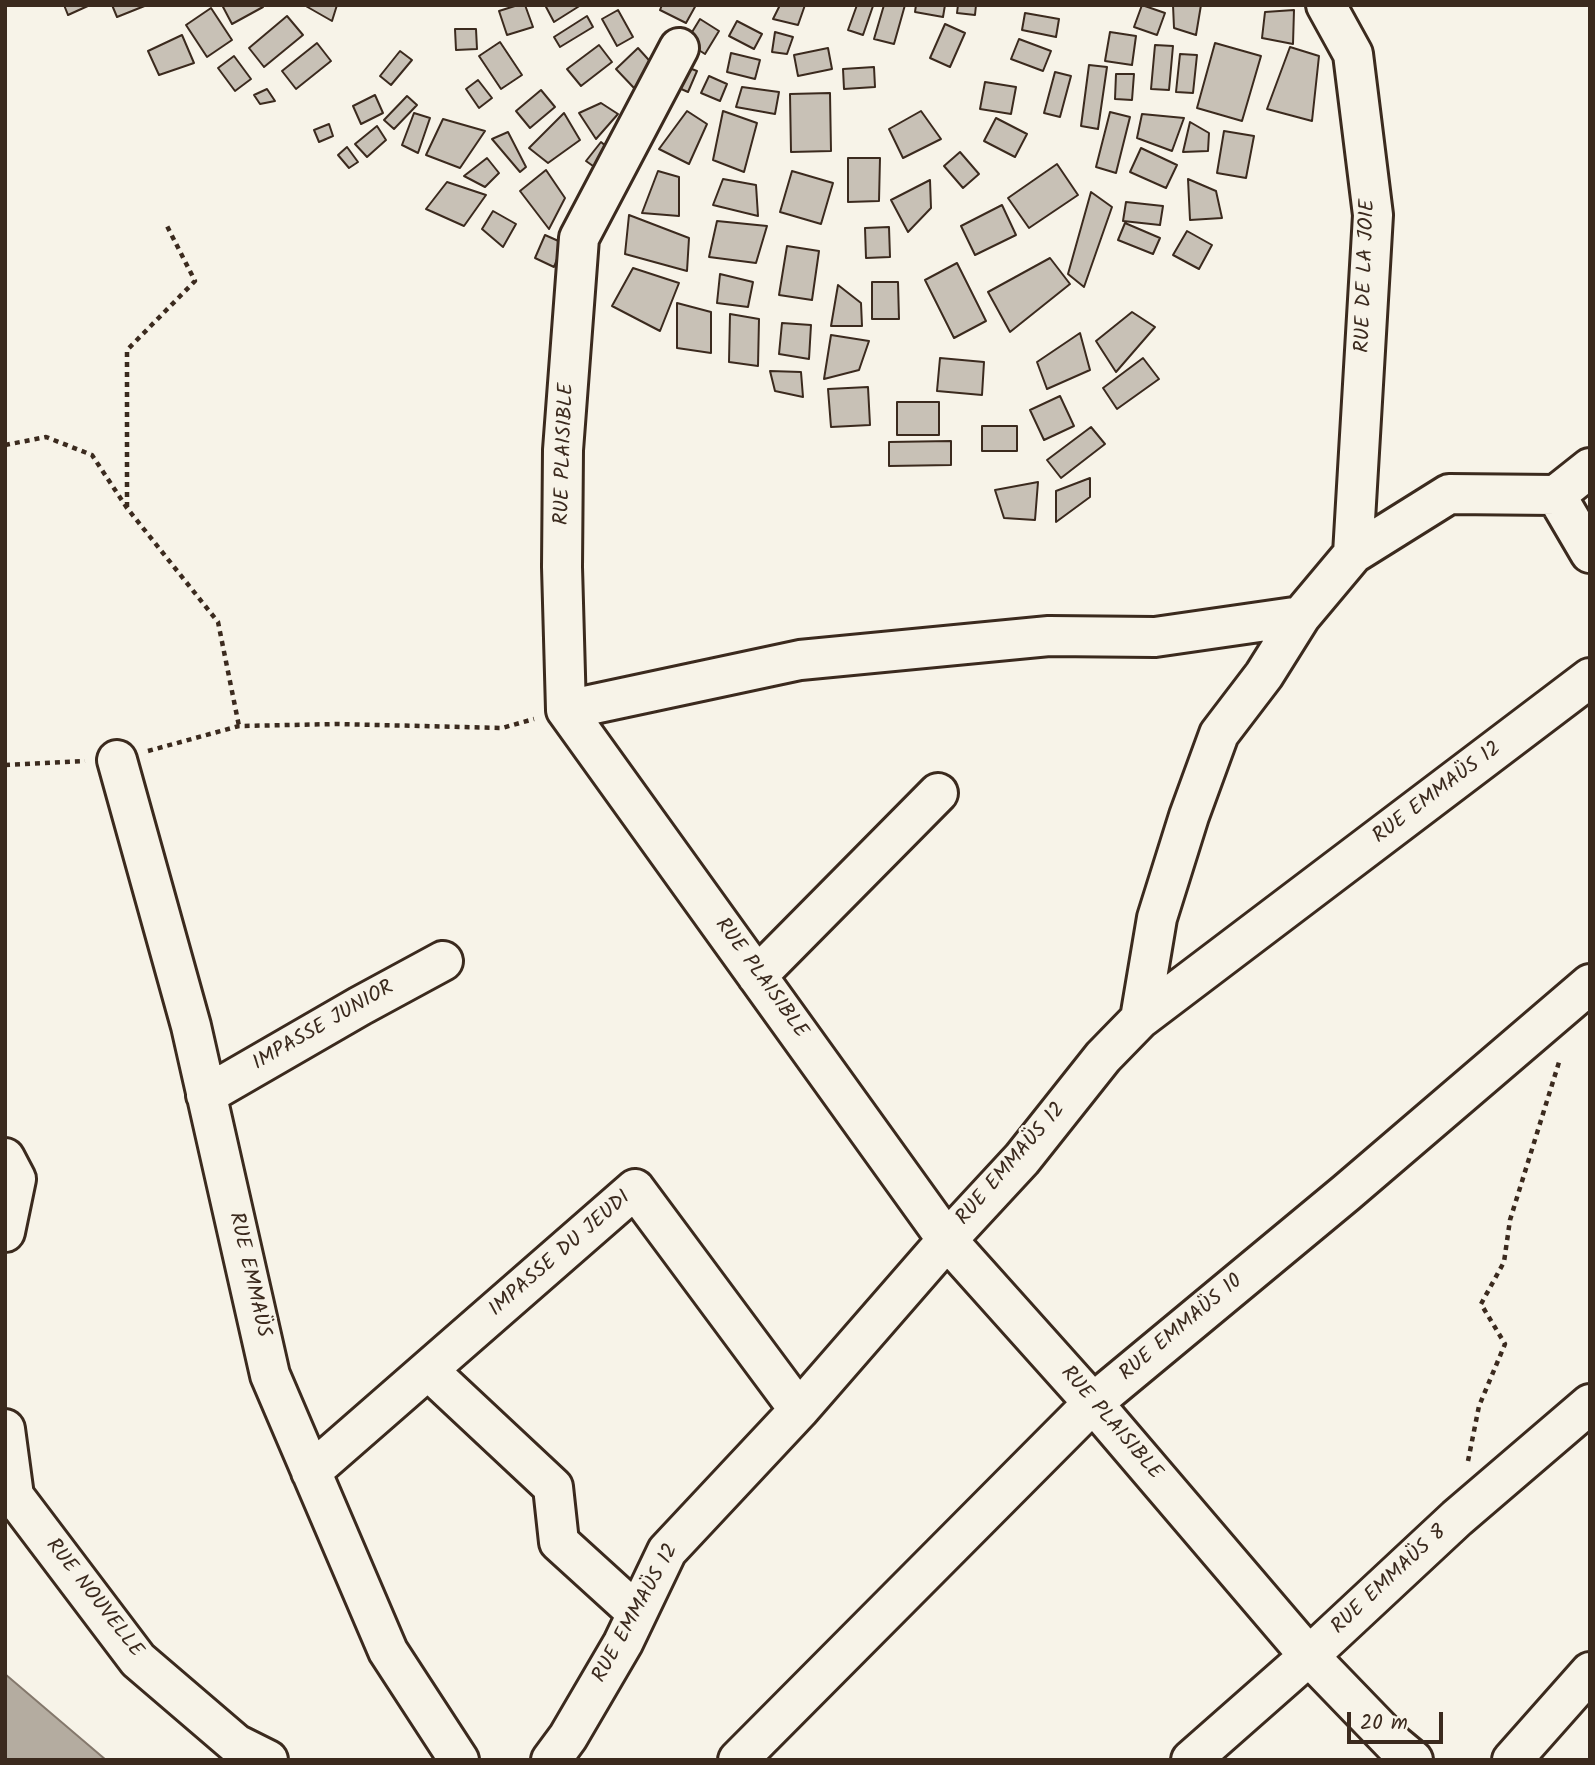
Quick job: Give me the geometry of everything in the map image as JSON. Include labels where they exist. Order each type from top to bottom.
[{"type":"street","name":"RUE DE LA JOIE","points":[[1326,5],[1353,54],[1373,215],[1353,554]]},
{"type":"street","name":"RUE PLAISIBLE","points":[[679,48],[579,238],[563,450],[562,567],[566,710],[947,1240],[1093,1403],[1309,1656],[1395,1745],[1413,1760]]},
{"type":"street","points":[[1140,1019],[1157,918],[1189,816],[1219,734],[1264,675],[1301,616],[1353,554],[1449,494],[1556,495],[1590,468]]},
{"type":"street","points":[[1556,495],[1590,553]]},
{"type":"street","points":[[566,710],[800,660],[1049,636],[1155,638],[1301,616]]},
{"type":"street","name":"RUE EMMAÜS 12","points":[[551,1760],[568,1737],[623,1643],[667,1551],[799,1410],[947,1240],[1022,1159],[1102,1057],[1140,1019],[1590,678]]},
{"type":"street","name":"RUE EMMAÜS","points":[[117,760],[191,1026],[270,1375],[388,1651],[458,1760]]},
{"type":"street","points":[[757,975],[938,793]]},
{"type":"street","name":"IMPASSE JUNIOR","points":[[206,1095],[443,961]]},
{"type":"street","name":"RUE EMMAÜS 10","points":[[738,1760],[1093,1403],[1357,1184],[1590,984]]},
{"type":"street","points":[[5,1158],[16,1179],[5,1232]]},
{"type":"street","name":"IMPASSE DU JEUDI","points":[[312,1472],[635,1189],[799,1410]]},
{"type":"street","points":[[428,1370],[552,1487],[559,1542],[637,1613]]},
{"type":"street","name":"RUE EMMAÜS 8","points":[[1191,1760],[1309,1656],[1457,1518],[1590,1405]]},
{"type":"street","name":"RUE NOUVELLE","points":[[5,1429],[14,1496],[138,1660],[236,1744],[268,1760]]},
{"type":"street","points":[[1512,1760],[1590,1672]]},
{"type":"path","points":[[127,508],[127,350],[195,281],[167,226]]},
{"type":"path","points":[[5,445],[46,437],[92,454],[127,508],[218,622],[239,726]]},
{"type":"path","points":[[5,765],[117,760],[239,726],[338,724],[502,728],[566,710]]},
{"type":"path","points":[[1457,1518],[1479,1406],[1505,1344],[1481,1304],[1504,1262],[1510,1220],[1561,1055]]},
{"type":"shaded area","points":[[5,1674],[106,1760],[5,1760]]},
{"type":"building","points":[[64,5],[90,5],[68,15]]},
{"type":"building","points":[[112,5],[147,5],[117,17]]},
{"type":"building","points":[[222,5],[262,5],[263,7],[232,24]]},
{"type":"building","points":[[304,5],[337,5],[332,21]]},
{"type":"building","points":[[525,5],[533,27],[507,35],[499,11]]},
{"type":"building","points":[[545,5],[581,5],[554,22]]},
{"type":"building","points":[[662,5],[696,5],[686,23],[660,10]]},
{"type":"building","points":[[780,5],[805,5],[798,25],[773,19]]},
{"type":"building","points":[[857,5],[873,6],[863,35],[848,30]]},
{"type":"building","points":[[884,5],[905,5],[894,44],[874,39]]},
{"type":"building","points":[[916,5],[945,5],[943,17],[915,12]]},
{"type":"building","points":[[958,5],[976,5],[975,15],[957,13]]},
{"type":"building","points":[[1142,5],[1165,13],[1157,35],[1134,27]]},
{"type":"building","points":[[1173,5],[1201,5],[1196,35],[1174,28]]},
{"type":"building","points":[[211,8],[232,40],[207,57],[186,25]]},
{"type":"building","points":[[618,10],[633,37],[617,46],[602,19]]},
{"type":"building","points":[[1294,10],[1293,44],[1262,38],[1265,12]]},
{"type":"building","points":[[1025,13],[1059,19],[1056,37],[1022,30]]},
{"type":"building","points":[[287,16],[303,35],[264,67],[249,48]]},
{"type":"building","points":[[587,16],[593,27],[560,47],[554,37]]},
{"type":"building","points":[[700,19],[719,31],[705,54],[686,42]]},
{"type":"building","points":[[737,21],[762,34],[754,49],[729,36]]},
{"type":"building","points":[[945,24],[965,33],[950,67],[930,58]]},
{"type":"building","points":[[455,29],[476,29],[477,49],[456,50]]},
{"type":"building","points":[[775,32],[793,37],[787,54],[772,52]]},
{"type":"building","points":[[1110,32],[1136,36],[1132,65],[1105,61]]},
{"type":"building","points":[[182,35],[194,63],[159,75],[148,51]]},
{"type":"building","points":[[1019,39],[1051,51],[1043,71],[1011,59]]},
{"type":"building","points":[[500,42],[522,75],[501,89],[479,56]]},
{"type":"building","points":[[317,43],[331,61],[296,89],[282,71]]},
{"type":"building","points":[[1215,43],[1261,56],[1242,121],[1197,108]]},
{"type":"building","points":[[599,45],[612,62],[581,86],[567,69]]},
{"type":"building","points":[[1155,45],[1173,46],[1169,90],[1151,89]]},
{"type":"building","points":[[1290,47],[1319,56],[1312,121],[1267,109]]},
{"type":"building","points":[[638,48],[656,68],[634,88],[616,69]]},
{"type":"building","points":[[828,48],[832,69],[798,76],[794,55]]},
{"type":"building","points":[[400,51],[412,60],[391,85],[380,76]]},
{"type":"building","points":[[731,53],[760,60],[755,79],[727,72]]},
{"type":"building","points":[[1180,54],[1197,55],[1193,93],[1176,92]]},
{"type":"building","points":[[234,56],[251,79],[235,91],[218,68]]},
{"type":"building","points":[[679,64],[697,71],[688,92],[670,84]]},
{"type":"building","points":[[1089,65],[1107,67],[1098,129],[1081,126]]},
{"type":"building","points":[[874,67],[875,87],[844,89],[843,69]]},
{"type":"building","points":[[1055,72],[1071,76],[1060,117],[1044,113]]},
{"type":"building","points":[[1116,74],[1134,74],[1132,100],[1115,99]]},
{"type":"building","points":[[709,76],[727,84],[720,101],[701,93]]},
{"type":"building","points":[[478,80],[492,98],[479,108],[466,89]]},
{"type":"building","points":[[985,82],[1016,87],[1011,114],[980,109]]},
{"type":"building","points":[[742,87],[779,92],[775,114],[736,107]]},
{"type":"building","points":[[267,89],[275,101],[260,104],[254,95]]},
{"type":"building","points":[[541,90],[555,107],[530,128],[516,111]]},
{"type":"building","points":[[830,93],[831,151],[791,152],[790,94]]},
{"type":"building","points":[[375,95],[383,113],[361,124],[353,106]]},
{"type":"building","points":[[407,96],[417,105],[394,129],[384,120]]},
{"type":"building","points":[[601,103],[618,114],[596,139],[579,113]]},
{"type":"building","points":[[687,111],[707,124],[689,164],[659,149]]},
{"type":"building","points":[[723,111],[757,123],[744,172],[713,160]]},
{"type":"building","points":[[921,111],[941,139],[903,158],[889,129]]},
{"type":"building","points":[[1110,112],[1130,117],[1116,173],[1096,167]]},
{"type":"building","points":[[414,113],[430,118],[418,153],[402,145]]},
{"type":"building","points":[[564,113],[580,140],[548,163],[529,148]]},
{"type":"building","points":[[1142,114],[1184,118],[1172,151],[1137,138]]},
{"type":"building","points":[[996,118],[1027,134],[1015,157],[984,141]]},
{"type":"building","points":[[443,119],[485,131],[460,168],[426,155]]},
{"type":"building","points":[[1190,122],[1209,133],[1208,151],[1183,152]]},
{"type":"building","points":[[329,124],[333,136],[319,142],[314,130]]},
{"type":"building","points":[[377,126],[386,140],[367,157],[355,144]]},
{"type":"building","points":[[1224,131],[1254,136],[1246,178],[1217,173]]},
{"type":"building","points":[[508,132],[526,167],[520,172],[492,139]]},
{"type":"building","points":[[601,142],[614,153],[600,171],[586,161]]},
{"type":"building","points":[[347,147],[358,162],[349,168],[338,155]]},
{"type":"building","points":[[1141,148],[1177,165],[1166,188],[1130,172]]},
{"type":"building","points":[[960,152],[979,174],[963,188],[944,166]]},
{"type":"building","points":[[487,158],[499,173],[485,187],[464,176]]},
{"type":"building","points":[[848,158],[880,158],[879,201],[848,202]]},
{"type":"building","points":[[1057,164],[1078,195],[1029,228],[1008,198]]},
{"type":"building","points":[[546,170],[565,198],[549,229],[520,191]]},
{"type":"building","points":[[658,171],[679,177],[679,216],[642,213]]},
{"type":"building","points":[[792,171],[833,183],[821,224],[780,212]]},
{"type":"building","points":[[723,179],[756,185],[758,216],[713,205]]},
{"type":"building","points":[[1188,179],[1216,191],[1222,218],[1190,220]]},
{"type":"building","points":[[930,180],[931,208],[908,232],[891,200]]},
{"type":"building","points":[[447,182],[486,195],[464,226],[426,209]]},
{"type":"building","points":[[1091,192],[1112,207],[1084,287],[1068,274]]},
{"type":"building","points":[[1126,202],[1163,206],[1160,225],[1123,221]]},
{"type":"building","points":[[1002,205],[1016,235],[975,255],[961,226]]},
{"type":"building","points":[[493,211],[516,224],[503,247],[482,229]]},
{"type":"building","points":[[629,215],[689,238],[687,271],[625,254]]},
{"type":"building","points":[[717,221],[767,226],[756,263],[709,257]]},
{"type":"building","points":[[1125,223],[1160,238],[1153,254],[1118,240]]},
{"type":"building","points":[[889,227],[890,257],[866,258],[865,228]]},
{"type":"building","points":[[1187,231],[1212,245],[1199,269],[1173,255]]},
{"type":"building","points":[[545,235],[563,243],[554,267],[535,258]]},
{"type":"building","points":[[787,246],[819,251],[812,300],[779,295]]},
{"type":"building","points":[[1050,258],[1070,284],[1010,332],[988,292]]},
{"type":"building","points":[[957,263],[986,321],[954,338],[925,280]]},
{"type":"building","points":[[633,268],[679,283],[660,331],[612,306]]},
{"type":"building","points":[[720,274],[753,282],[748,307],[717,303]]},
{"type":"building","points":[[872,282],[898,282],[899,319],[872,319]]},
{"type":"building","points":[[838,285],[861,303],[862,326],[831,326]]},
{"type":"building","points":[[677,303],[711,312],[711,353],[677,348]]},
{"type":"building","points":[[1132,312],[1155,327],[1116,372],[1096,341]]},
{"type":"building","points":[[730,314],[759,319],[758,366],[729,362]]},
{"type":"building","points":[[782,323],[811,325],[809,359],[779,354]]},
{"type":"building","points":[[1080,333],[1090,370],[1047,389],[1037,362]]},
{"type":"building","points":[[831,335],[869,341],[859,370],[824,379]]},
{"type":"building","points":[[940,358],[984,362],[982,395],[937,391]]},
{"type":"building","points":[[1143,358],[1159,379],[1117,409],[1103,388]]},
{"type":"building","points":[[770,371],[801,372],[803,397],[775,391]]},
{"type":"building","points":[[868,387],[870,425],[831,427],[828,389]]},
{"type":"building","points":[[1060,396],[1074,426],[1044,440],[1030,410]]},
{"type":"building","points":[[897,402],[939,402],[939,435],[897,435]]},
{"type":"building","points":[[982,426],[1017,426],[1017,451],[982,451]]},
{"type":"building","points":[[1091,427],[1105,444],[1061,478],[1047,460]]},
{"type":"building","points":[[951,441],[951,465],[889,466],[889,442]]},
{"type":"building","points":[[1090,478],[1090,497],[1056,522],[1056,491]]},
{"type":"building","points":[[1038,482],[1035,520],[1004,518],[995,490]]}]
